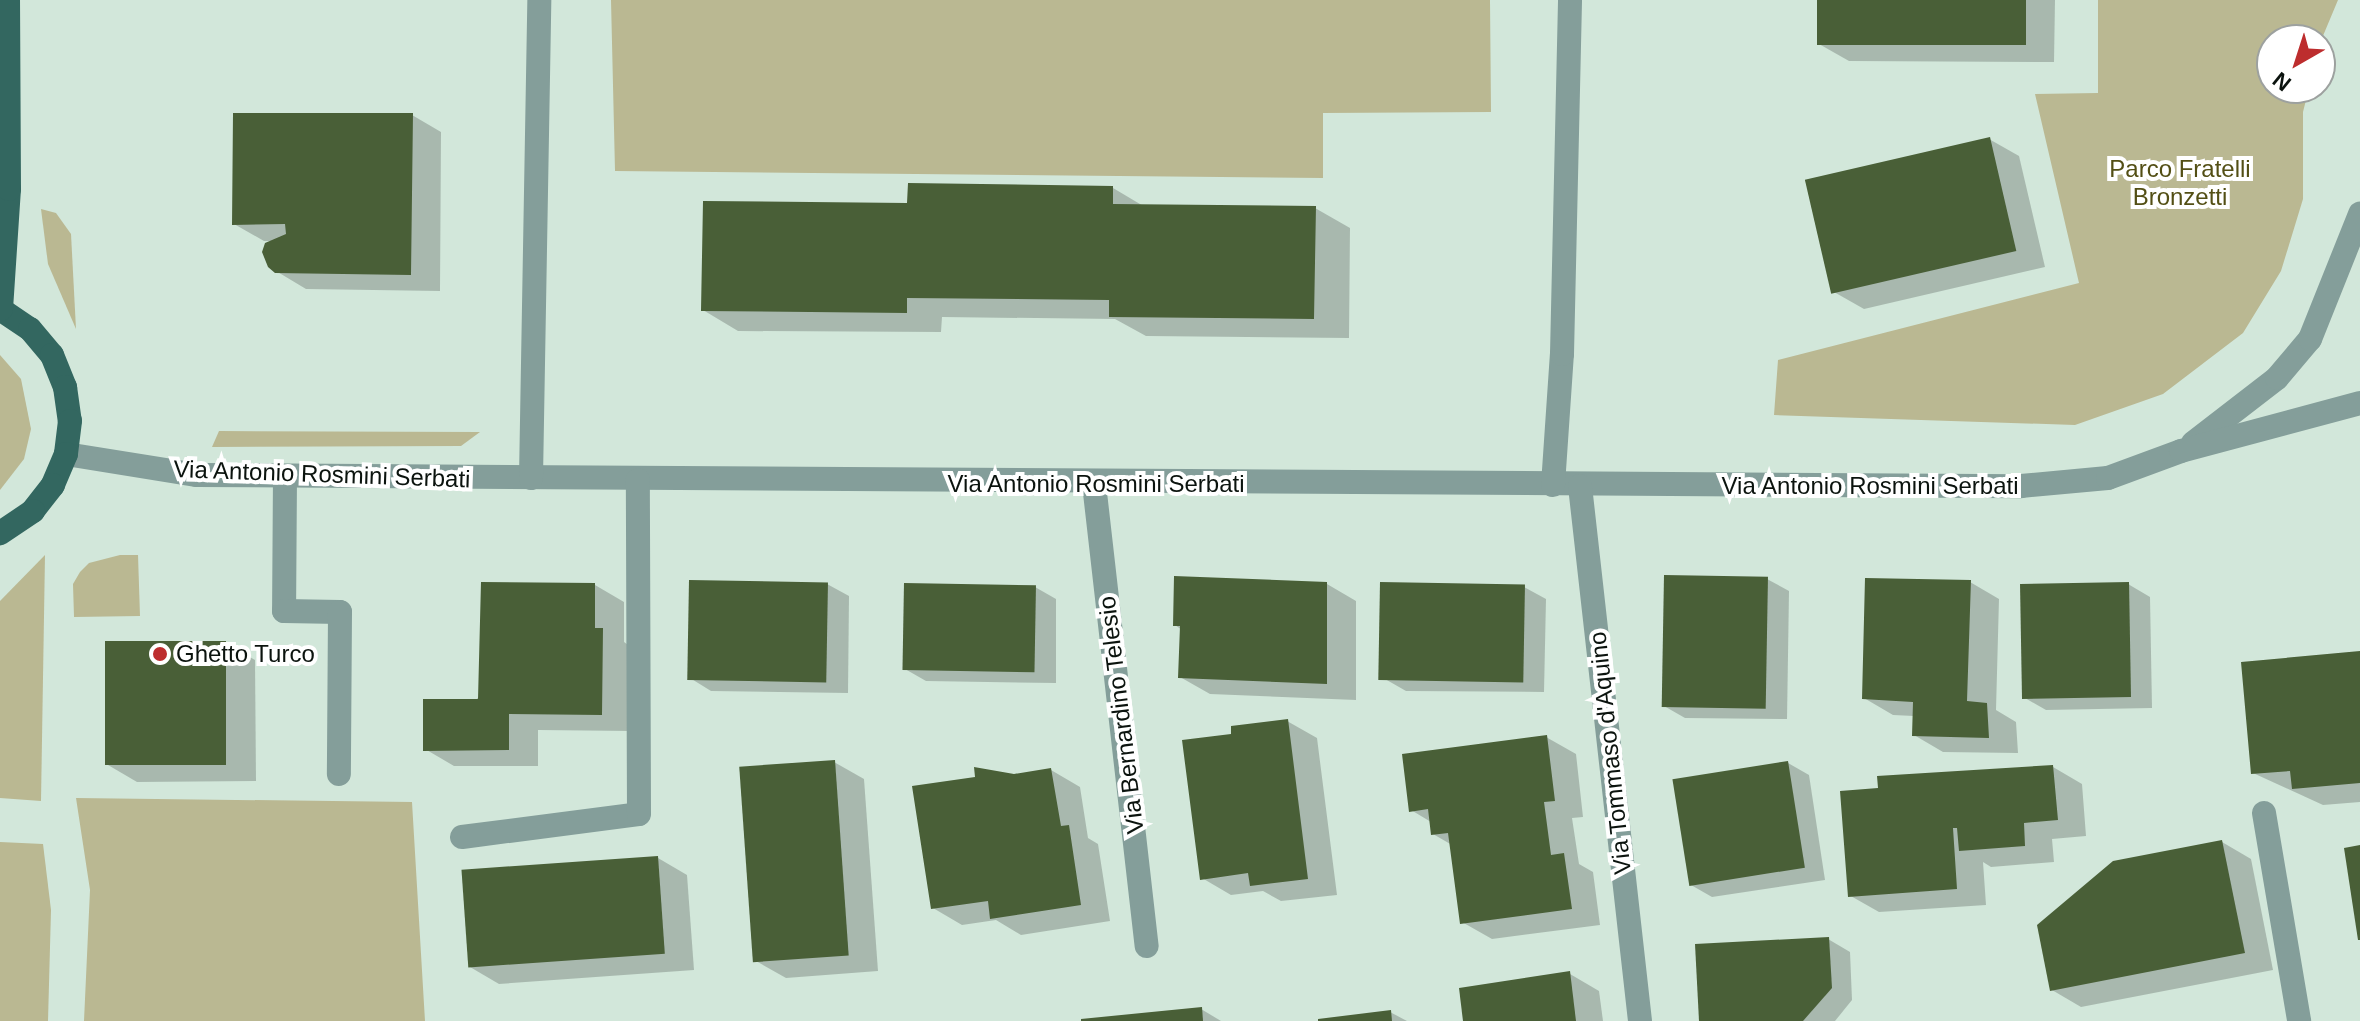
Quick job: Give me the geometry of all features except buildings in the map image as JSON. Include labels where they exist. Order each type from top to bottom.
[{"type":"main road","points":[[0,533],[33,511],[53,485],[66,454],[69,409],[52,355],[30,329],[1,309],[9,189],[8,0]]},
{"type":"street","points":[[531,478],[539,0]]},
{"type":"street","points":[[1553,485],[1562,354],[1570,0]]},
{"type":"street","name":"Via Antonio Rosmini Serbati","points":[[2181,451],[2277,378],[2310,339],[2360,214]]},
{"type":"street","name":"Via Antonio Rosmini Serbati","points":[[66,454],[197,475],[1094,484],[2021,486],[2108,478],[2181,451],[2360,403]]},
{"type":"street","points":[[285,476],[284,611],[340,612],[339,774]]},
{"type":"street","points":[[462,837],[639,814],[638,480]]},
{"type":"street","name":"Via Bernardino Telesio","points":[[1094,484],[1147,946]]},
{"type":"street","name":"Via Tommaso d'Aquino","points":[[1580,486],[1640,1021]]},
{"type":"street","points":[[2264,813],[2299,1021]]},
{"type":"green space","points":[[611,0],[1490,0],[1491,112],[1323,113],[1323,178],[615,171]]},
{"type":"green space","name":"Parco Fratelli Bronzetti","points":[[2098,0],[2338,0],[2328,24],[2256,24],[2256,104],[2305,104],[2303,199],[2281,271],[2243,333],[2163,394],[2075,425],[1774,415],[1778,360],[2079,283],[2035,94],[2098,93]]},
{"type":"green space","points":[[41,209],[56,213],[71,234],[76,329],[48,264]]},
{"type":"green space","points":[[0,355],[21,379],[31,429],[24,459],[0,490]]},
{"type":"green space","points":[[219,431],[480,432],[461,446],[212,447]]},
{"type":"green space","points":[[45,555],[41,801],[0,798],[0,601]]},
{"type":"green space","points":[[120,555],[138,555],[140,616],[74,617],[73,584],[80,572],[89,563]]},
{"type":"green space","points":[[76,798],[412,802],[425,1021],[84,1021],[90,890]]},
{"type":"green space","points":[[0,842],[43,844],[51,910],[48,1021],[0,1021]]},
{"type":"place","name":"Ghetto Turco","points":[[160,654]]}]
